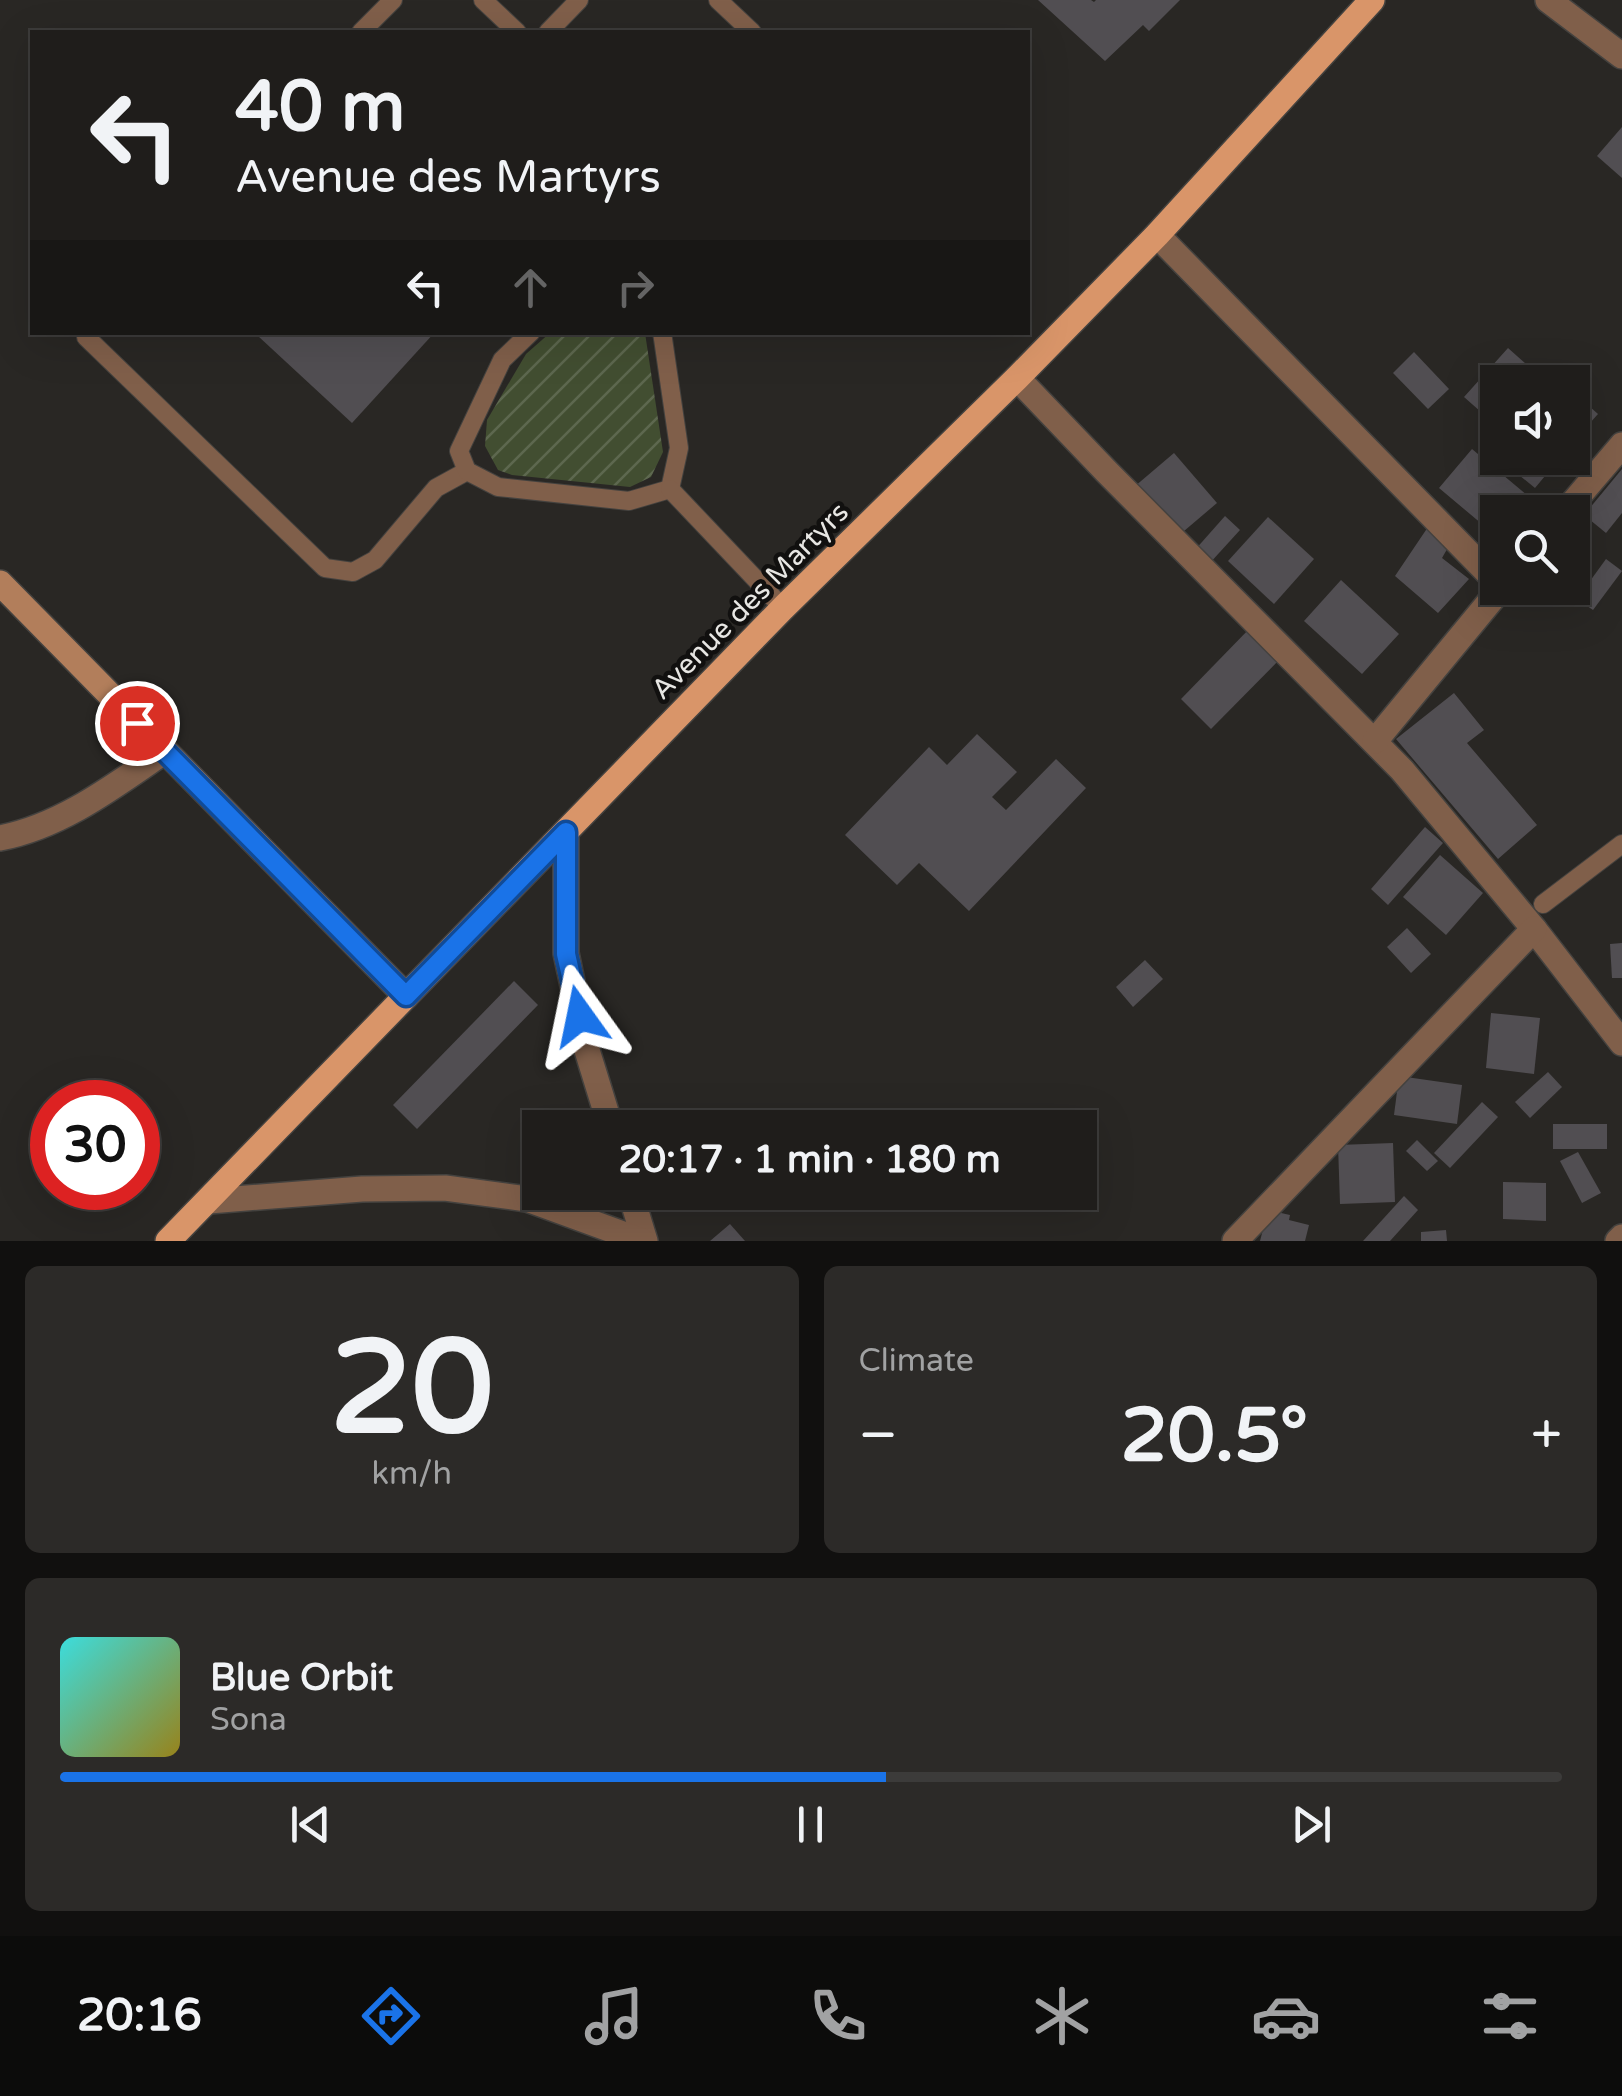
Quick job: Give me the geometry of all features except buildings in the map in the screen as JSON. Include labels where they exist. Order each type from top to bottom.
[{"type":"main road","name":"Avenue des Martyrs","points":[[168,1241],[783,608],[1157,235],[1372,0]]},
{"type":"street","points":[[1548,0],[1622,56]]},
{"type":"street","points":[[1157,235],[1480,566]]},
{"type":"street","points":[[1017,378],[1402,770],[1534,929],[1622,1043]]},
{"type":"street","points":[[1579,495],[1622,445]]},
{"type":"street","points":[[0,583],[406,996]]},
{"type":"street","points":[[1375,741],[1483,605]]},
{"type":"street","points":[[0,838],[26,833],[98,798],[165,751]]},
{"type":"street","points":[[566,832],[566,954],[605,1110]]},
{"type":"street","points":[[1235,1241],[1534,929]]},
{"type":"street","points":[[209,1200],[362,1189],[446,1188],[527,1199],[643,1241]]},
{"type":"street","points":[[635,1210],[643,1241]]},
{"type":"lane","points":[[370,30],[393,0]]},
{"type":"lane","points":[[483,0],[515,30]]},
{"type":"lane","points":[[550,30],[579,0]]},
{"type":"lane","points":[[718,0],[750,30]]},
{"type":"lane","points":[[86,335],[324,568],[352,572],[375,560],[436,488],[467,472]]},
{"type":"lane","points":[[528,335],[502,360],[459,450],[467,472],[498,487],[628,501],[670,489]]},
{"type":"lane","points":[[662,335],[678,448],[670,489]]},
{"type":"lane","points":[[670,489],[783,608]]},
{"type":"lane","points":[[1543,904],[1622,844]]},
{"type":"green space","points":[[548,335],[645,335],[663,452],[651,477],[630,487],[512,475],[498,470],[485,446],[487,420],[526,354]]},
{"type":"route","points":[[137,723],[406,996],[566,832],[566,954],[580,1016]]}]
